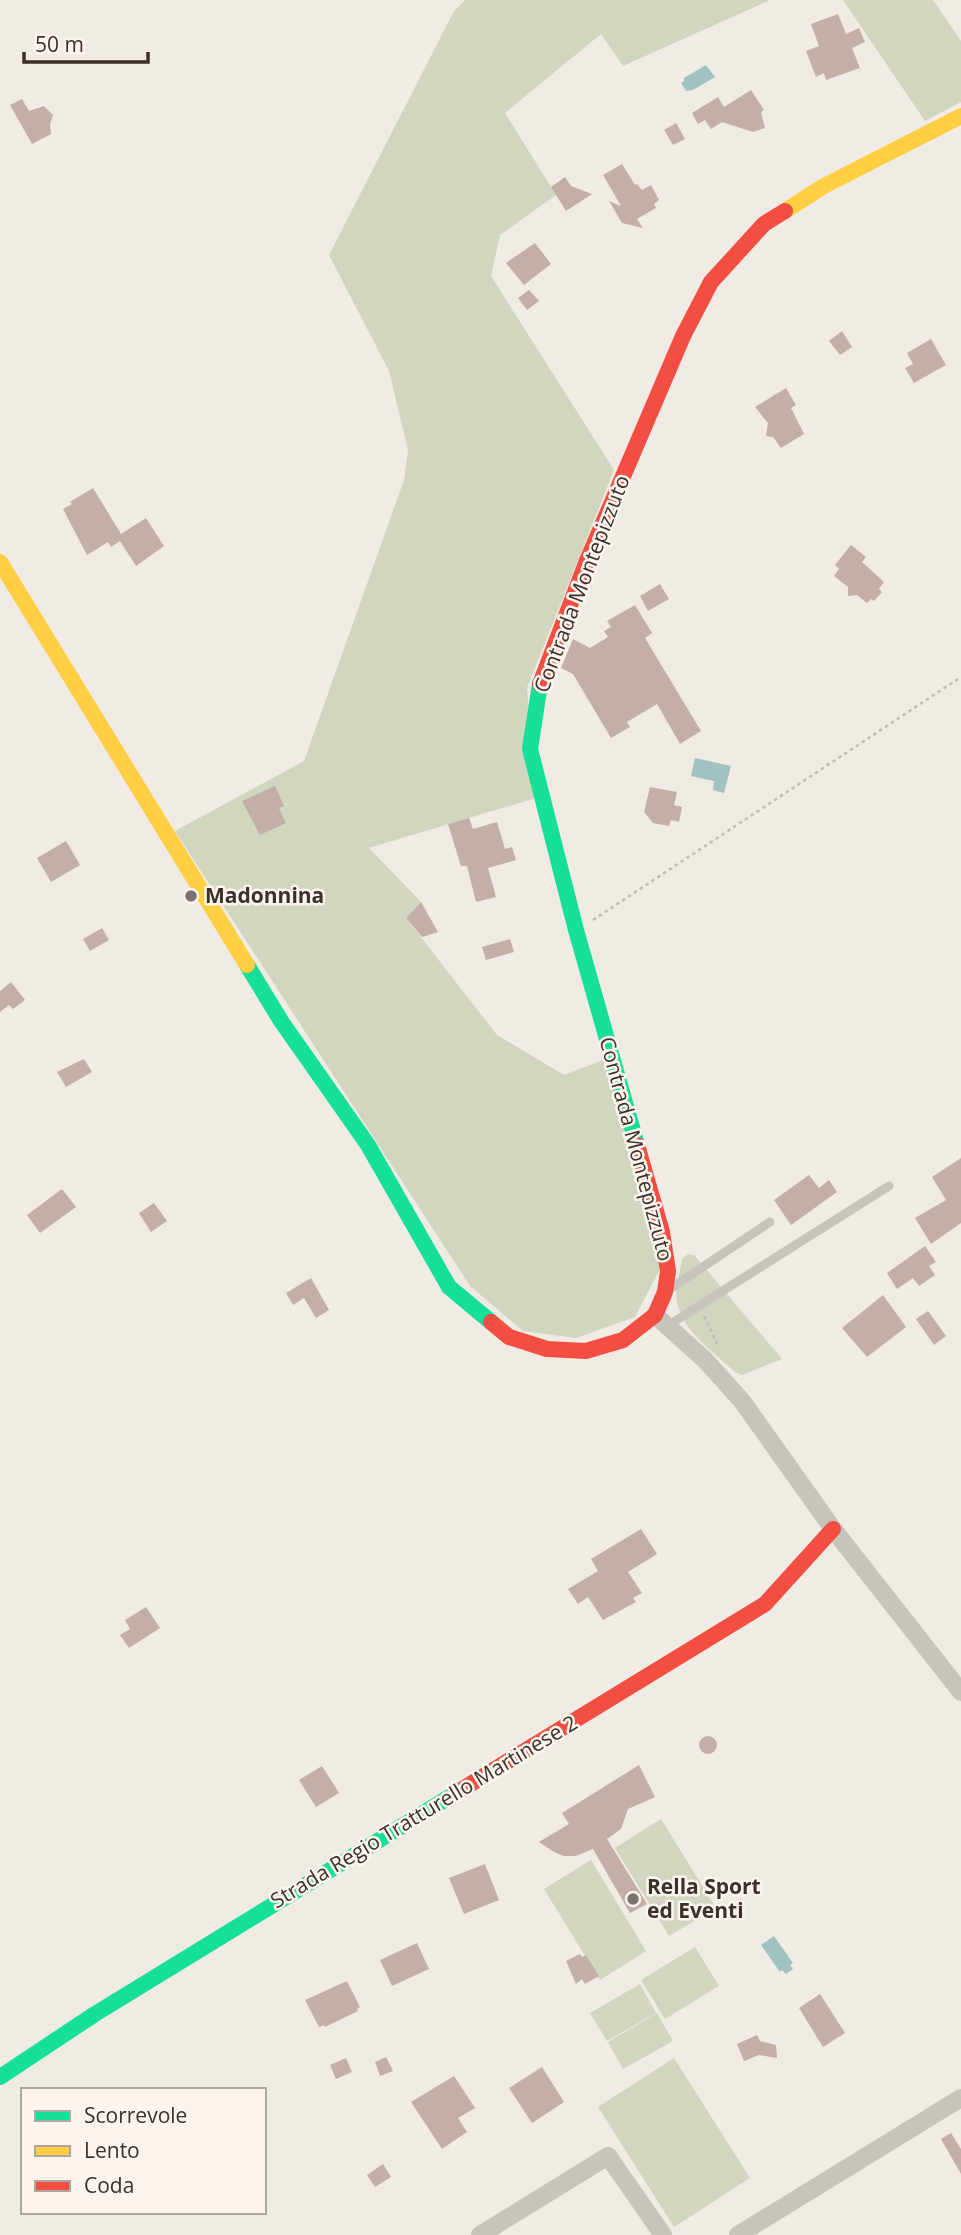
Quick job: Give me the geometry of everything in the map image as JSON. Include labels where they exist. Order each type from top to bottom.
[{"type":"street","name":"Contrada Montepizzuto","points":[[0,562],[281,1021],[368,1145],[449,1287],[509,1337],[547,1349],[586,1351],[622,1340],[661,1320],[668,1271],[662,1232],[576,930],[530,749],[541,680],[586,563],[683,336],[711,282],[764,224],[824,186],[961,116]]},
{"type":"street","points":[[661,1320],[705,1360],[742,1401],[832,1529],[961,1692]]},
{"type":"street","name":"Strada Regio Tratturello Martinese 2","points":[[0,2077],[95,2014],[765,1604],[832,1529]]},
{"type":"street","points":[[738,2235],[961,2098]]},
{"type":"street","points":[[480,2235],[608,2156],[663,2235]]},
{"type":"lane","points":[[661,1320],[699,1306],[889,1186]]},
{"type":"lane","points":[[666,1292],[770,1222]]},
{"type":"path","points":[[576,930],[961,677]]},
{"type":"path","points":[[699,1306],[720,1352]]},
{"type":"green space","points":[[465,0],[770,0],[623,66],[601,34],[505,113],[556,195],[500,235],[491,276],[614,470],[527,688],[536,798],[369,848],[421,902],[406,918],[497,1035],[564,1075],[608,1058],[661,1267],[635,1317],[576,1338],[523,1331],[470,1286],[175,831],[304,761],[404,480],[408,450],[389,371],[329,255],[454,11]]},
{"type":"green space","points":[[843,0],[933,0],[961,41],[961,102],[925,121]]},
{"type":"green space","points":[[688,1254],[694,1255],[782,1359],[742,1375],[735,1372],[692,1332],[680,1313],[676,1297],[682,1259]]},
{"type":"green space","points":[[661,1819],[716,1908],[669,1936],[615,1848]]},
{"type":"green space","points":[[591,1860],[646,1951],[600,1980],[544,1889]]},
{"type":"green space","points":[[695,1947],[719,1986],[665,2019],[641,1980]]},
{"type":"green space","points":[[640,1984],[656,2013],[607,2041],[590,2013]]},
{"type":"green space","points":[[657,2013],[673,2041],[623,2069],[608,2042]]},
{"type":"green space","points":[[674,2058],[750,2178],[674,2227],[598,2107]]},
{"type":"water","points":[[706,65],[715,77],[693,90],[686,91],[681,83],[684,78]]},
{"type":"water","points":[[695,758],[731,766],[724,793],[713,790],[714,781],[691,776]]},
{"type":"water","points":[[774,1936],[793,1963],[790,1965],[793,1969],[786,1974],[782,1970],[780,1972],[761,1945]]},
{"type":"building","points":[[838,14],[846,34],[859,28],[865,42],[852,48],[860,68],[826,80],[824,73],[816,77],[806,51],[819,46],[811,24]]},
{"type":"building","points":[[751,90],[764,110],[761,112],[765,128],[753,132],[722,122],[711,129],[705,120],[698,124],[692,113],[718,97],[724,107]]},
{"type":"building","points":[[22,99],[29,111],[44,106],[53,115],[51,134],[32,144],[10,105]]},
{"type":"building","points":[[676,123],[685,139],[673,145],[664,130]]},
{"type":"building","points":[[622,164],[635,185],[642,190],[651,185],[659,200],[654,204],[656,208],[637,219],[643,228],[622,223],[609,201],[621,206],[603,175]]},
{"type":"building","points":[[565,177],[571,186],[592,194],[566,211],[551,187]]},
{"type":"building","points":[[535,243],[551,264],[524,285],[506,263]]},
{"type":"building","points":[[529,290],[539,301],[527,310],[518,298]]},
{"type":"building","points":[[842,331],[852,347],[840,355],[829,341]]},
{"type":"building","points":[[931,339],[946,365],[914,383],[905,368],[913,364],[907,353]]},
{"type":"building","points":[[786,388],[796,405],[791,408],[804,434],[781,448],[773,437],[766,436],[768,423],[755,407]]},
{"type":"building","points":[[93,488],[121,534],[146,518],[164,546],[136,566],[120,541],[111,547],[108,542],[87,555],[63,509]]},
{"type":"building","points":[[851,545],[866,557],[862,562],[884,582],[879,589],[882,592],[874,601],[871,599],[867,603],[857,595],[848,596],[848,587],[834,576],[839,569],[835,565]]},
{"type":"building","points":[[660,584],[669,599],[648,611],[640,596]]},
{"type":"building","points":[[635,605],[652,633],[645,638],[701,731],[680,744],[657,704],[627,722],[630,727],[611,738],[573,674],[561,668],[573,639],[590,648],[608,637],[604,631],[611,627],[607,621]]},
{"type":"building","points":[[275,786],[284,806],[279,808],[286,823],[260,835],[242,801]]},
{"type":"building","points":[[650,787],[677,792],[674,805],[682,807],[679,822],[671,820],[669,826],[653,823],[644,812]]},
{"type":"building","points":[[469,818],[473,829],[497,822],[505,849],[512,847],[516,860],[488,868],[496,897],[476,902],[467,866],[461,866],[448,824]]},
{"type":"building","points":[[66,841],[80,865],[51,882],[37,858]]},
{"type":"building","points":[[421,902],[438,932],[422,937],[406,918]]},
{"type":"building","points":[[102,928],[109,940],[90,951],[83,939]]},
{"type":"building","points":[[510,939],[514,952],[486,960],[482,947]]},
{"type":"building","points":[[11,982],[25,1000],[13,1009],[9,1005],[0,1012],[0,991]]},
{"type":"building","points":[[84,1059],[92,1072],[66,1087],[57,1072]]},
{"type":"building","points":[[961,1158],[961,1223],[931,1244],[915,1218],[946,1200],[932,1177]]},
{"type":"building","points":[[809,1175],[819,1188],[829,1180],[837,1192],[791,1225],[774,1200]]},
{"type":"building","points":[[62,1189],[76,1207],[40,1233],[27,1215]]},
{"type":"building","points":[[154,1203],[167,1221],[151,1232],[139,1213]]},
{"type":"building","points":[[925,1246],[936,1262],[929,1266],[935,1275],[919,1286],[913,1278],[897,1289],[887,1273]]},
{"type":"building","points":[[311,1278],[329,1310],[316,1318],[304,1298],[293,1305],[286,1293]]},
{"type":"building","points":[[883,1295],[906,1327],[867,1357],[842,1328]]},
{"type":"building","points":[[928,1311],[946,1336],[934,1345],[916,1319]]},
{"type":"building","points":[[641,1529],[657,1554],[628,1572],[642,1593],[633,1598],[636,1602],[603,1620],[588,1597],[578,1604],[568,1589],[598,1571],[591,1559]]},
{"type":"building","points":[[146,1607],[160,1628],[129,1648],[120,1635],[130,1629],[125,1620]]},
{"type":"building","points":[[708,1736],[714,1739],[717,1745],[714,1751],[708,1754],[702,1751],[699,1745],[702,1739]]},
{"type":"building","points":[[639,1765],[655,1797],[628,1809],[621,1829],[607,1839],[647,1904],[630,1913],[593,1849],[576,1856],[564,1856],[539,1842],[569,1824],[562,1813]]},
{"type":"building","points":[[322,1766],[339,1793],[316,1807],[299,1780]]},
{"type":"building","points":[[485,1864],[499,1900],[464,1914],[449,1878]]},
{"type":"building","points":[[417,1943],[429,1969],[392,1986],[380,1960]]},
{"type":"building","points":[[580,1954],[582,1957],[586,1955],[599,1976],[585,1984],[582,1979],[576,1984],[566,1961]]},
{"type":"building","points":[[347,1981],[360,2007],[358,2011],[325,2027],[319,2027],[305,2000]]},
{"type":"building","points":[[820,1994],[845,2033],[823,2047],[799,2008]]},
{"type":"building","points":[[757,2035],[760,2041],[776,2045],[777,2058],[759,2055],[744,2061],[737,2044]]},
{"type":"building","points":[[386,2057],[393,2071],[380,2076],[375,2062]]},
{"type":"building","points":[[346,2058],[352,2072],[336,2079],[330,2065]]},
{"type":"building","points":[[542,2067],[564,2102],[532,2123],[509,2088]]},
{"type":"building","points":[[454,2076],[475,2108],[458,2118],[467,2132],[442,2149],[411,2102]]},
{"type":"building","points":[[951,2133],[961,2149],[961,2174],[941,2139]]},
{"type":"building","points":[[383,2164],[391,2177],[375,2187],[367,2175]]},
{"type":"traffic: fast","points":[[540,684],[530,749],[576,930],[637,1145]]},
{"type":"traffic: fast","points":[[247,965],[281,1021],[368,1145],[449,1287],[491,1322]]},
{"type":"traffic: fast","points":[[0,2077],[95,2014],[456,1793]]},
{"type":"traffic: slow","points":[[785,211],[824,186],[961,116]]},
{"type":"traffic: slow","points":[[0,562],[247,965]]},
{"type":"traffic: jam","points":[[540,684],[586,563],[683,336],[711,282],[764,224],[785,211]]},
{"type":"traffic: jam","points":[[491,1322],[509,1337],[547,1349],[586,1351],[623,1340],[655,1315],[665,1292],[668,1271],[662,1232],[637,1145]]},
{"type":"traffic: jam","points":[[456,1793],[765,1604],[833,1529]]},
{"type":"place","name":"Madonnina","points":[[191,896]]},
{"type":"place","name":"Rella Sport ed Eventi","points":[[633,1899]]}]
